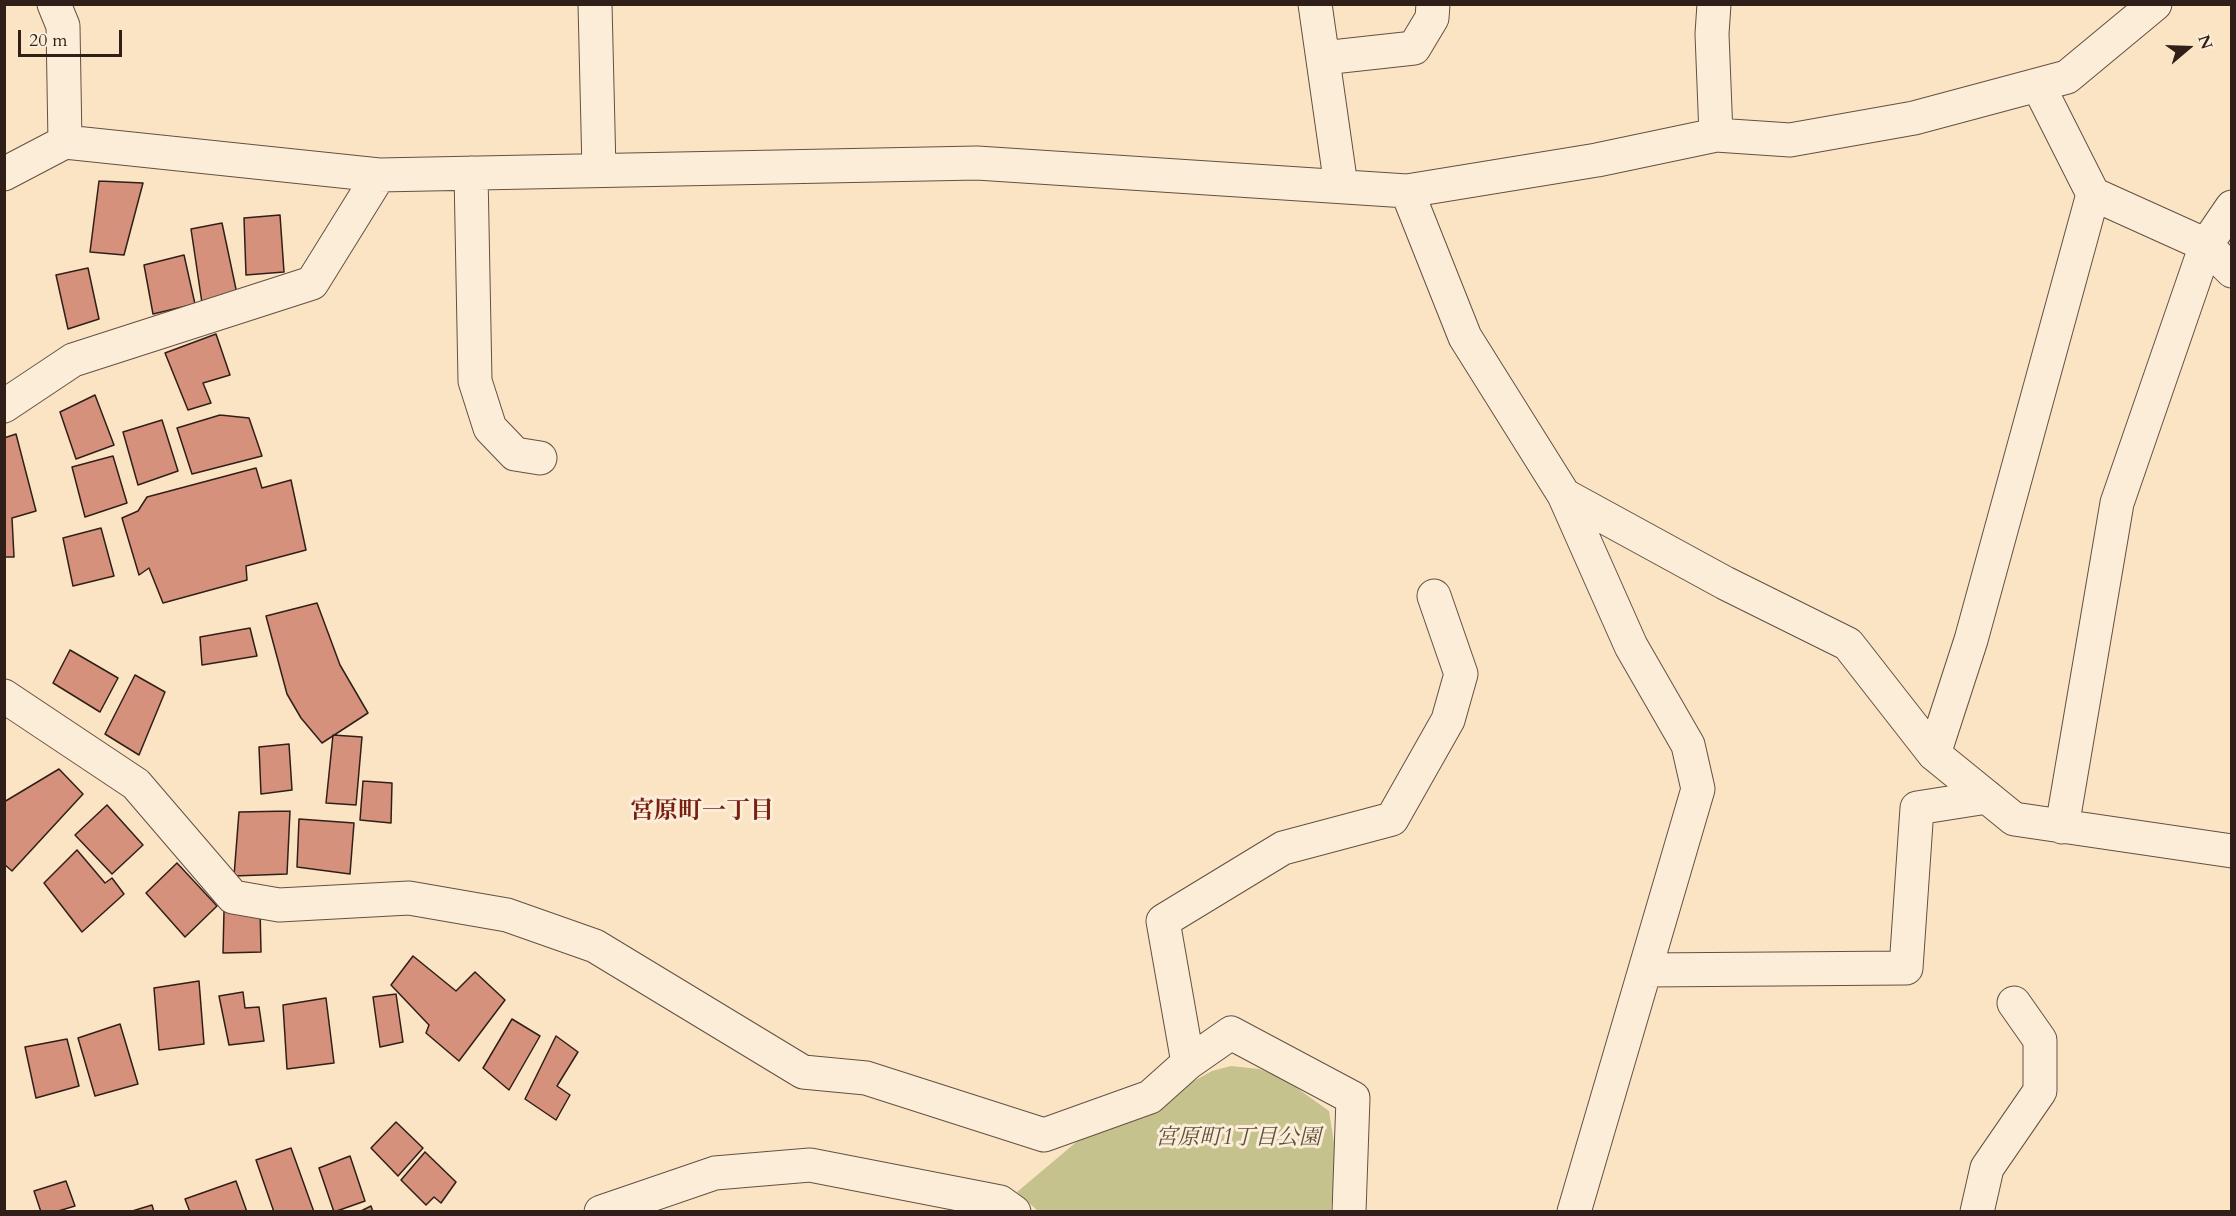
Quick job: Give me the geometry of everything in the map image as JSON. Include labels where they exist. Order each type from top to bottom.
[{"type":"street","points":[[54,4],[63,27],[65,142]]},
{"type":"street","points":[[595,4],[599,170]]},
{"type":"street","points":[[1315,4],[1341,186]]},
{"type":"street","points":[[1323,58],[1414,48],[1432,18],[1433,4]]},
{"type":"street","points":[[1714,4],[1712,34],[1716,135]]},
{"type":"street","points":[[4,174],[65,142],[379,175],[977,162],[1407,190],[1597,160],[1716,135],[1790,140],[1914,118],[2067,77],[2155,4]]},
{"type":"street","points":[[2038,85],[2093,194],[2206,245],[2232,271]]},
{"type":"street","points":[[471,173],[475,381],[490,428],[515,454],[540,458]]},
{"type":"street","points":[[4,406],[73,360],[312,283],[379,175]]},
{"type":"street","points":[[1407,190],[1465,337],[1564,495],[1630,646],[1688,745],[1698,789],[1574,1212]]},
{"type":"street","points":[[1934,754],[1971,640],[2093,194]]},
{"type":"street","points":[[2062,827],[2117,503],[2206,245],[2232,207]]},
{"type":"street","points":[[1564,495],[1725,583],[1848,644],[1934,754],[2014,819],[2232,851]]},
{"type":"street","points":[[1188,1063],[1163,921],[1283,848],[1392,819],[1448,720],[1461,675],[1434,596]]},
{"type":"street","points":[[4,696],[136,784],[233,897],[279,905],[409,898],[507,915],[595,946],[803,1072],[866,1078],[1044,1135],[1150,1097],[1188,1063],[1231,1033],[1353,1098],[1349,1212]]},
{"type":"street","points":[[1646,970],[1906,968],[1917,808],[1987,797]]},
{"type":"street","points":[[1977,1212],[1987,1168],[2040,1091],[2040,1040],[2014,1003]]},
{"type":"street","points":[[615,1210],[715,1173],[810,1165],[1000,1202],[1014,1212]]},
{"type":"green space","name":"宮原町1丁目公園","points":[[1231,1066],[1259,1069],[1283,1078],[1329,1111],[1336,1156],[1331,1211],[1038,1211],[1017,1192],[1093,1128],[1142,1110],[1212,1071]]},
{"type":"building","points":[[99,181],[143,183],[124,255],[90,252]]},
{"type":"building","points":[[280,215],[284,272],[246,275],[244,218]]},
{"type":"building","points":[[222,223],[237,294],[202,303],[191,229]]},
{"type":"building","points":[[184,255],[195,304],[153,314],[144,265]]},
{"type":"building","points":[[88,268],[99,319],[68,329],[56,275]]},
{"type":"building","points":[[216,334],[230,375],[203,383],[211,403],[188,410],[165,353]]},
{"type":"building","points":[[95,395],[114,445],[76,459],[60,412]]},
{"type":"building","points":[[220,415],[249,418],[262,456],[192,474],[177,428]]},
{"type":"building","points":[[162,420],[178,471],[138,485],[123,432]]},
{"type":"building","points":[[16,434],[36,511],[12,518],[14,557],[4,557],[4,438]]},
{"type":"building","points":[[113,456],[127,503],[85,517],[72,467]]},
{"type":"building","points":[[256,468],[262,488],[291,480],[306,550],[246,566],[247,580],[163,603],[149,568],[139,575],[122,518],[138,511],[147,497]]},
{"type":"building","points":[[101,528],[114,576],[73,586],[63,538]]},
{"type":"building","points":[[317,603],[340,665],[368,713],[322,743],[301,718],[287,694],[266,616]]},
{"type":"building","points":[[250,628],[257,656],[202,665],[200,637]]},
{"type":"building","points":[[70,650],[118,678],[100,712],[53,683]]},
{"type":"building","points":[[135,675],[165,692],[139,755],[105,734]]},
{"type":"building","points":[[333,735],[362,737],[356,805],[326,803]]},
{"type":"building","points":[[289,744],[292,790],[261,794],[259,747]]},
{"type":"building","points":[[59,769],[83,794],[12,871],[4,864],[4,802]]},
{"type":"building","points":[[363,781],[392,783],[391,823],[360,820]]},
{"type":"building","points":[[107,805],[143,845],[112,874],[75,835]]},
{"type":"building","points":[[290,811],[287,874],[234,876],[239,812]]},
{"type":"building","points":[[299,819],[354,823],[350,874],[297,867]]},
{"type":"building","points":[[77,850],[105,883],[112,878],[124,894],[82,932],[44,883]]},
{"type":"building","points":[[177,863],[217,906],[185,937],[146,893]]},
{"type":"building","points":[[260,909],[261,952],[223,953],[224,911]]},
{"type":"building","points":[[413,956],[456,991],[475,972],[505,1000],[459,1061],[426,1033],[429,1025],[391,985]]},
{"type":"building","points":[[199,981],[204,1044],[159,1050],[154,988]]},
{"type":"building","points":[[243,992],[245,1008],[259,1007],[264,1041],[229,1045],[219,996]]},
{"type":"building","points":[[396,994],[403,1042],[380,1047],[373,997]]},
{"type":"building","points":[[326,998],[334,1063],[287,1069],[283,1005]]},
{"type":"building","points":[[512,1019],[540,1036],[509,1090],[483,1068]]},
{"type":"building","points":[[120,1024],[138,1084],[95,1096],[78,1038]]},
{"type":"building","points":[[556,1036],[578,1052],[557,1086],[570,1095],[556,1120],[525,1099]]},
{"type":"building","points":[[67,1039],[79,1086],[36,1098],[25,1047]]},
{"type":"building","points":[[396,1122],[423,1148],[398,1176],[371,1148]]},
{"type":"building","points":[[291,1148],[314,1212],[274,1212],[256,1160]]},
{"type":"building","points":[[425,1152],[456,1182],[441,1203],[434,1197],[426,1205],[401,1180]]},
{"type":"building","points":[[350,1156],[365,1201],[334,1212],[319,1168]]},
{"type":"building","points":[[66,1181],[75,1206],[55,1212],[41,1212],[34,1191]]},
{"type":"building","points":[[236,1181],[247,1212],[190,1212],[185,1199]]},
{"type":"building","points":[[152,1205],[154,1212],[129,1212]]},
{"type":"building","points":[[371,1206],[373,1212],[358,1212],[363,1210]]},
{"type":"district","name":"宮原町一丁目","points":[[702,812]]}]
